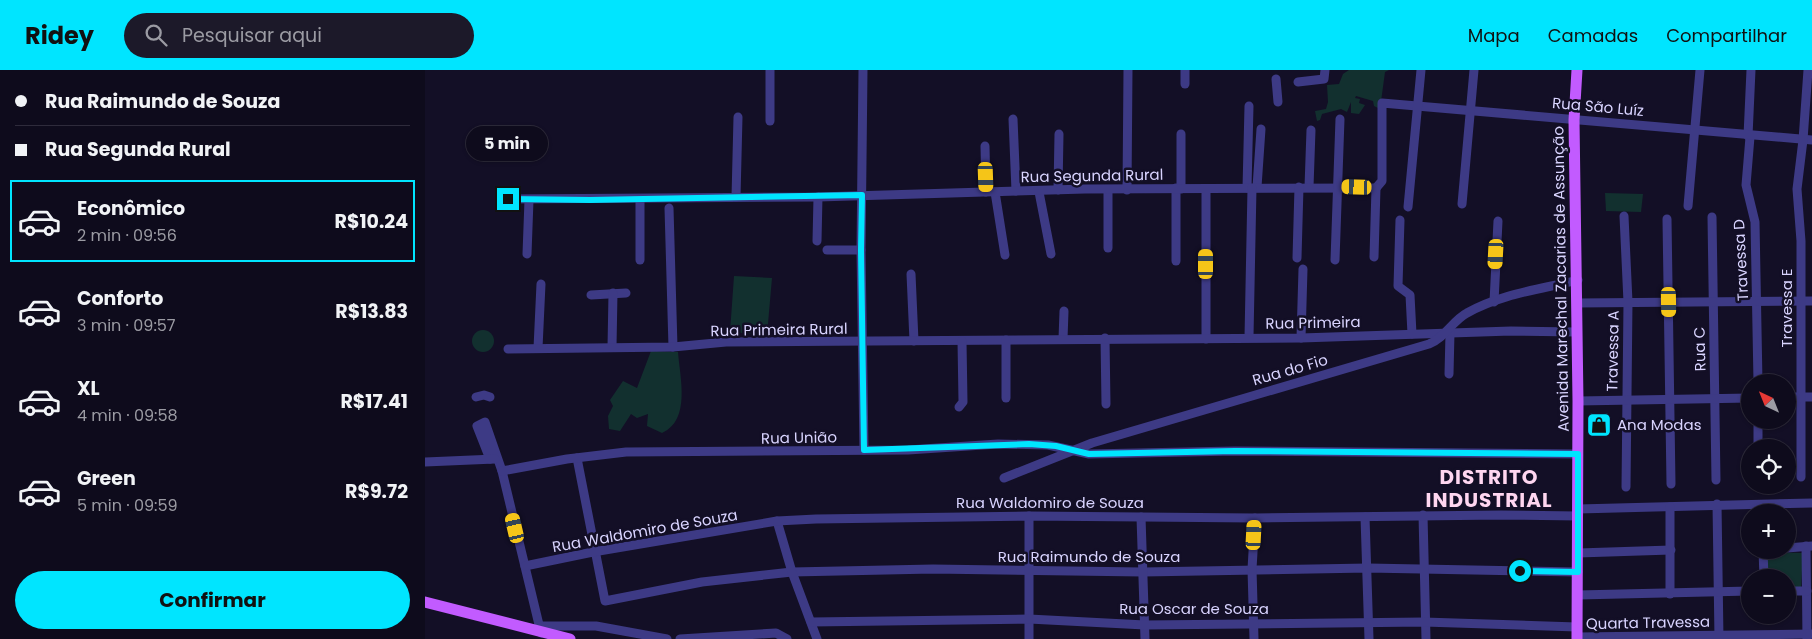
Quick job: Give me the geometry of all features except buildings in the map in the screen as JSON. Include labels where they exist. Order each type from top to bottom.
[{"type":"main road","name":"Avenida Marechal Zacarias de Assunção","points":[[1577,70],[1574,120],[1578,401],[1578,636]]},
{"type":"main road","points":[[425,602],[570,639]]},
{"type":"street","points":[[770,70],[770,121]]},
{"type":"street","points":[[863,70],[862,342],[864,450]]},
{"type":"street","points":[[1127,190],[1128,70]]},
{"type":"street","points":[[1185,70],[1185,84]]},
{"type":"street","points":[[1298,82],[1323,79],[1325,70]]},
{"type":"street","points":[[1408,207],[1421,70]]},
{"type":"street","points":[[1462,204],[1469,109],[1474,70]]},
{"type":"street","points":[[1688,206],[1700,70]]},
{"type":"street","name":"Travessa D","points":[[1751,70],[1746,185],[1755,222],[1758,374]]},
{"type":"street","name":"Travessa E","points":[[1801,477],[1800,216],[1797,189],[1808,140],[1808,70]]},
{"type":"street","points":[[1277,79],[1278,102]]},
{"type":"street","name":"Rua São Luíz","points":[[1376,188],[1382,181],[1382,103],[1418,107],[1469,109],[1808,140]]},
{"type":"street","points":[[1249,106],[1252,188],[1249,337]]},
{"type":"street","points":[[736,197],[738,117]]},
{"type":"street","points":[[1013,120],[1016,192]]},
{"type":"street","points":[[1335,260],[1340,120]]},
{"type":"street","points":[[1252,188],[1261,129]]},
{"type":"street","points":[[1309,187],[1311,130]]},
{"type":"street","points":[[1058,190],[1059,134]]},
{"type":"street","points":[[1177,262],[1181,134]]},
{"type":"street","points":[[985,146],[990,192],[1005,255]]},
{"type":"street","points":[[1297,258],[1299,187]]},
{"type":"street","points":[[1374,257],[1376,188]]},
{"type":"street","name":"Rua Segunda Rural","points":[[508,199],[704,200],[736,197],[818,197],[1058,190],[1376,188]]},
{"type":"street","points":[[1206,189],[1206,339]]},
{"type":"street","points":[[1108,190],[1108,248]]},
{"type":"street","points":[[1039,192],[1051,254]]},
{"type":"street","points":[[817,241],[818,197]]},
{"type":"street","points":[[527,254],[528,198]]},
{"type":"street","points":[[640,199],[640,260]]},
{"type":"street","points":[[669,208],[673,347]]},
{"type":"street","name":"Travessa A","points":[[1624,216],[1628,302],[1626,487]]},
{"type":"street","name":"Rua C","points":[[1712,217],[1716,480]]},
{"type":"street","points":[[1400,220],[1398,286],[1410,295],[1412,334]]},
{"type":"street","points":[[1667,220],[1671,484]]},
{"type":"street","points":[[1494,302],[1498,221]]},
{"type":"street","points":[[827,250],[862,247]]},
{"type":"street","points":[[1301,338],[1303,269]]},
{"type":"street","points":[[911,274],[914,341]]},
{"type":"street","name":"Rua do Fio","points":[[1004,478],[1092,443],[1429,344],[1447,333],[1451,324],[1467,313],[1494,302],[1577,280]]},
{"type":"street","points":[[538,348],[541,284]]},
{"type":"street","points":[[591,295],[626,293]]},
{"type":"street","points":[[612,347],[613,294]]},
{"type":"street","points":[[1577,303],[1812,301]]},
{"type":"street","points":[[1063,311],[1063,339]]},
{"type":"street","name":"Rua Primeira","points":[[1050,339],[1301,338],[1447,333],[1577,332]]},
{"type":"street","points":[[1447,333],[1449,374]]},
{"type":"street","points":[[1105,338],[1107,404]]},
{"type":"street","name":"Rua Primeira Rural","points":[[509,349],[673,347],[726,342],[1050,339]]},
{"type":"street","points":[[1006,340],[1006,398]]},
{"type":"street","points":[[959,407],[963,402],[962,341]]},
{"type":"street","points":[[477,397],[484,395],[490,397]]},
{"type":"street","points":[[1796,396],[1812,397]]},
{"type":"street","points":[[1578,401],[1741,398]]},
{"type":"street","name":"Rua União","points":[[502,471],[626,452],[864,450],[1029,444],[1056,446],[1089,454],[1235,451],[1578,454]]},
{"type":"street","points":[[577,458],[593,552]]},
{"type":"street","points":[[425,462],[494,459],[502,471],[540,630],[573,624],[667,639]]},
{"type":"street","name":"Rua Waldomiro de Souza","points":[[525,566],[593,552],[777,521],[1029,516],[1365,517],[1578,513],[1717,504],[1812,503]]},
{"type":"street","points":[[1717,504],[1719,638]]},
{"type":"street","points":[[1671,507],[1671,594]]},
{"type":"street","points":[[1423,515],[1425,639]]},
{"type":"street","points":[[1029,516],[1029,639]]},
{"type":"street","points":[[1141,517],[1145,639]]},
{"type":"street","points":[[1365,517],[1369,639]]},
{"type":"street","points":[[1254,639],[1252,569],[1255,518]]},
{"type":"street","points":[[777,521],[792,572],[817,639]]},
{"type":"street","points":[[1796,547],[1809,546],[1807,591],[1809,636]]},
{"type":"street","points":[[1578,553],[1671,550]]},
{"type":"street","name":"Rua Raimundo de Souza","points":[[593,552],[603,599],[607,601],[702,582],[792,572],[933,569],[1143,572],[1368,568],[1578,572]]},
{"type":"street","points":[[1578,595],[1741,591]]},
{"type":"street","points":[[1796,591],[1807,591]]},
{"type":"street","name":"Rua Oscar de Souza","points":[[811,622],[1029,619],[1145,625],[1424,622],[1578,636]]},
{"type":"street","points":[[680,639],[776,633],[787,639]]},
{"type":"street","name":"Quarta Travessa","points":[[1578,636],[1719,638],[1809,636]]},
{"type":"green space","points":[[1349,70],[1389,70],[1385,72],[1380,109],[1374,106],[1373,101],[1356,96],[1355,98],[1360,99],[1359,103],[1365,105],[1359,114],[1351,113],[1351,102],[1347,112],[1341,109],[1322,114],[1320,120],[1317,121],[1315,111],[1326,109],[1328,102],[1327,85],[1339,84],[1343,74]]},
{"type":"green space","points":[[1605,193],[1643,194],[1641,212],[1606,211]]},
{"type":"green space","points":[[734,276],[772,278],[767,335],[730,332]]},
{"type":"green space","points":[[483,330],[491,333],[494,341],[491,349],[483,352],[475,349],[472,341],[475,333]]},
{"type":"green space","points":[[651,351],[678,352],[682,397],[677,419],[671,427],[662,433],[647,426],[648,414],[637,418],[631,414],[620,431],[609,429],[608,416],[613,406],[610,400],[623,381],[637,388]]},
{"type":"green space","points":[[1796,553],[1803,553],[1801,588],[1796,588],[1796,569],[1766,569],[1767,559],[1796,559]]},
{"type":"place","name":"Ana Modas","points":[[1599,425]]},
{"type":"district","name":"DISTRITO INDUSTRIAL","points":[[1489,488]]},
{"type":"route","points":[[508,199],[590,200],[862,195],[862,390],[864,450],[908,450],[998,444],[1029,444],[1056,446],[1089,454],[1235,451],[1443,451],[1578,454],[1578,572],[1520,571]]}]
